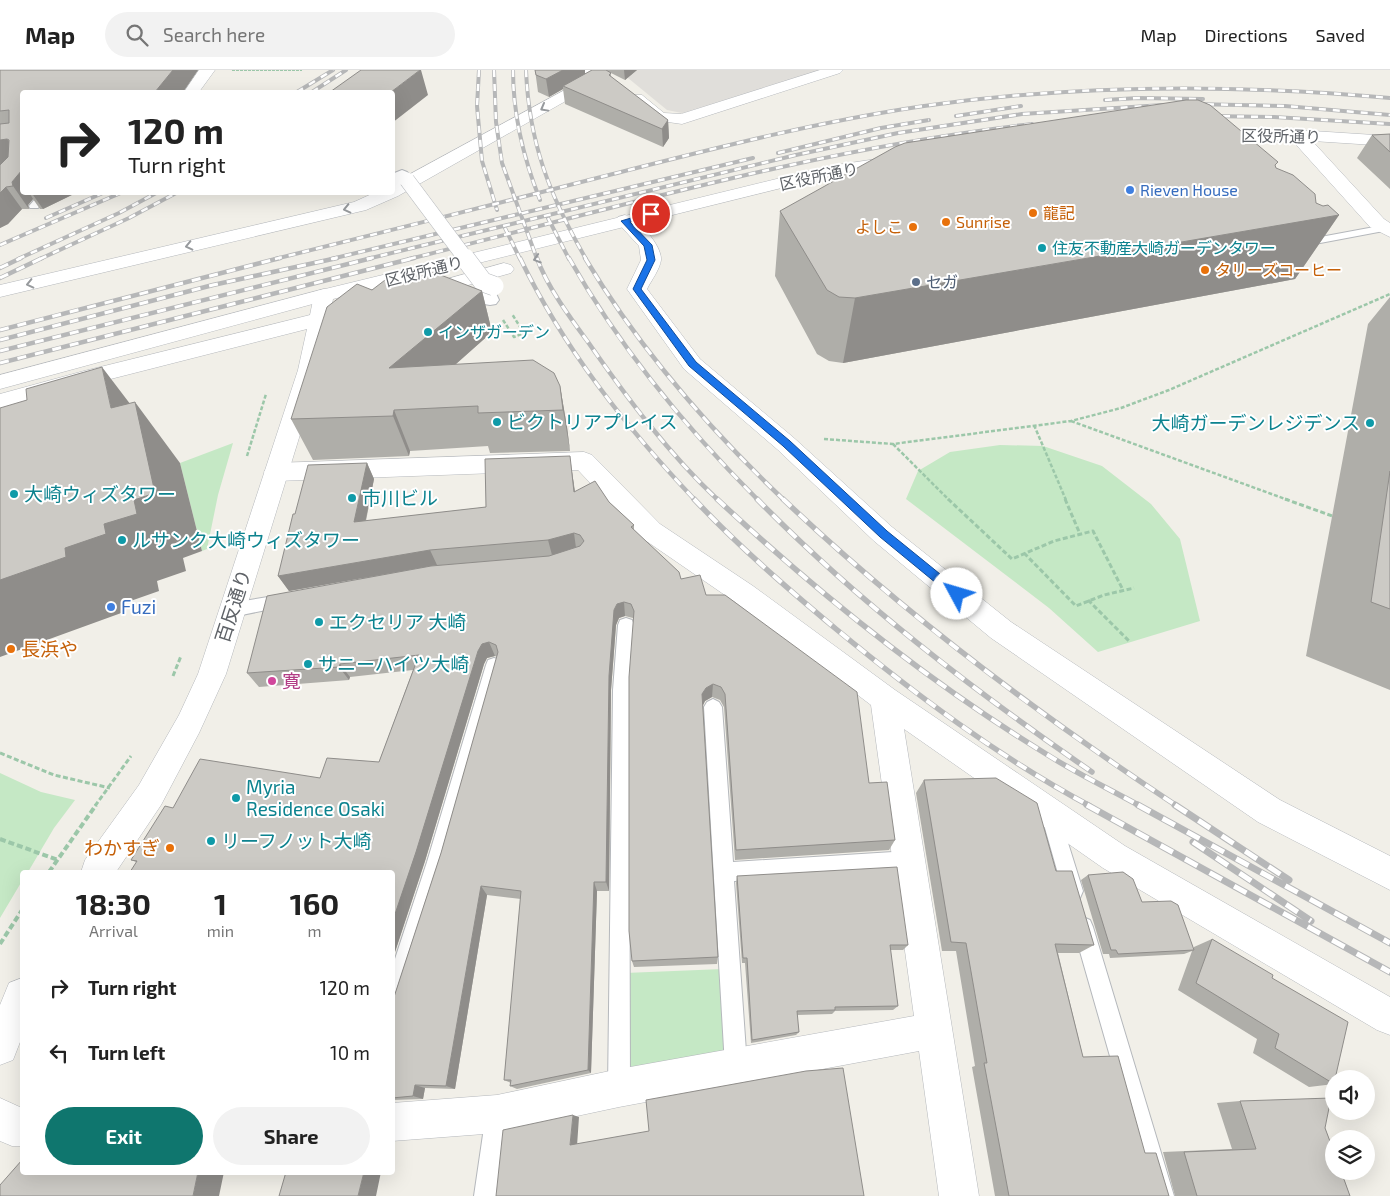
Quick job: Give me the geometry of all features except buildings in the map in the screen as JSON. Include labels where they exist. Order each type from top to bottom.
[{"type":"street","points":[[192,90],[207,70]]},
{"type":"street","points":[[395,190],[607,79],[660,117],[682,119],[835,70]]},
{"type":"street","points":[[1297,135],[1377,222],[1388,230]]},
{"type":"street","name":"区役所通り","points":[[1193,136],[1297,135],[1390,141]]},
{"type":"street","name":"区役所通り","points":[[322,307],[618,223],[830,172],[912,159]]},
{"type":"street","points":[[395,178],[402,175],[407,180],[489,290]]},
{"type":"street","points":[[0,291],[360,206],[385,195]]},
{"type":"street","points":[[618,223],[648,245],[651,260],[637,289],[692,364],[786,444],[883,534],[1001,630],[1270,811],[1390,874]]},
{"type":"street","name":"区役所通り","points":[[402,297],[590,243],[618,223]]},
{"type":"street","points":[[0,382],[322,307],[356,309]]},
{"type":"street","points":[[0,402],[322,307]]},
{"type":"street","name":"百反通り","points":[[98,870],[150,795],[189,724],[212,674],[309,370],[322,307]]},
{"type":"street","points":[[276,472],[584,461],[651,531],[744,594],[885,699],[1050,813],[1114,857],[1390,1017]]},
{"type":"street","points":[[885,699],[959,1196]]},
{"type":"street","points":[[0,1046],[20,1001]]},
{"type":"street","points":[[395,1122],[497,1114],[619,1088],[934,1030]]},
{"type":"street","points":[[0,1117],[12,1127],[20,1128]]},
{"type":"lane","points":[[34,206],[44,195]]},
{"type":"lane","points":[[1292,245],[1388,230]]},
{"type":"lane","points":[[232,610],[303,598]]},
{"type":"lane","points":[[619,1088],[621,690],[626,625]]},
{"type":"lane","points":[[395,993],[437,862],[494,665]]},
{"type":"lane","points":[[713,707],[736,1066]]},
{"type":"lane","points":[[1050,813],[1162,1196]]},
{"type":"lane","points":[[723,872],[909,861]]},
{"type":"lane","points":[[486,1196],[497,1114]]},
{"type":"path","points":[[207,70],[302,70]]},
{"type":"path","points":[[817,438],[893,444],[1070,421],[1121,408],[1169,390],[1390,294]]},
{"type":"path","points":[[245,463],[266,394]]},
{"type":"path","points":[[1070,421],[1341,519]]},
{"type":"path","points":[[1034,425],[1080,534]]},
{"type":"path","points":[[893,444],[1012,559],[1054,541],[1093,531],[1123,590]]},
{"type":"path","points":[[1024,553],[1076,606],[1088,600],[1134,588]]},
{"type":"path","points":[[1088,600],[1130,642]]},
{"type":"path","points":[[172,680],[182,654]]},
{"type":"path","points":[[0,753],[72,781],[110,788]]},
{"type":"path","points":[[50,870],[110,788],[131,755]]},
{"type":"path","points":[[0,839],[58,860]]},
{"type":"path","points":[[0,944],[20,913]]},
{"type":"shaded area","points":[[613,70],[824,70],[687,114],[667,110],[628,78]]},
{"type":"green space","points":[[233,443],[218,495],[207,549],[202,551],[180,463]]},
{"type":"green space","points":[[1000,445],[1043,446],[1102,466],[1151,504],[1180,539],[1200,621],[1098,652],[1049,608],[906,499],[918,471],[950,452]]},
{"type":"green space","points":[[0,773],[41,792],[75,800],[54,828],[29,870],[20,870],[20,884],[0,918]]},
{"type":"green space","points":[[723,969],[728,1058],[624,1072],[625,973]]},
{"type":"railway","points":[[300,90],[333,70]]},
{"type":"railway","points":[[315,90],[346,70]]},
{"type":"railway","points":[[479,70],[477,106],[482,161],[495,204]]},
{"type":"railway","points":[[494,70],[496,122],[502,163],[515,199]]},
{"type":"railway","points":[[513,70],[513,87],[520,136],[538,193]]},
{"type":"railway","points":[[526,70],[528,97],[537,146],[551,190]]},
{"type":"railway","points":[[551,190],[762,137],[883,113],[982,99],[1098,90],[1157,88],[1273,90],[1390,98]]},
{"type":"railway","points":[[1105,100],[1138,98],[1203,99]]},
{"type":"railway","points":[[1193,104],[1285,106],[1390,115]]},
{"type":"railway","points":[[561,212],[796,155],[898,133],[1022,114],[1163,105]]},
{"type":"railway","points":[[956,116],[1021,106]]},
{"type":"railway","points":[[1209,116],[1274,117],[1390,124]]},
{"type":"railway","points":[[778,153],[881,128],[929,120]]},
{"type":"railway","points":[[565,219],[718,181],[874,148],[1032,124]]},
{"type":"railway","points":[[558,205],[753,158]]},
{"type":"railway","points":[[538,193],[551,190]]},
{"type":"railway","points":[[551,190],[558,205]]},
{"type":"railway","points":[[515,199],[538,193]]},
{"type":"railway","points":[[538,193],[540,200]]},
{"type":"railway","points":[[46,218],[98,195]]},
{"type":"railway","points":[[0,245],[116,195]]},
{"type":"railway","points":[[18,259],[119,213],[152,195]]},
{"type":"railway","points":[[40,259],[129,218],[172,195]]},
{"type":"railway","points":[[495,204],[515,199]]},
{"type":"railway","points":[[515,199],[520,214]]},
{"type":"railway","points":[[275,259],[495,204]]},
{"type":"railway","points":[[495,204],[497,210]]},
{"type":"railway","points":[[520,214],[558,205]]},
{"type":"railway","points":[[558,205],[561,212]]},
{"type":"railway","points":[[523,221],[561,212]]},
{"type":"railway","points":[[561,212],[565,219]]},
{"type":"railway","points":[[331,259],[520,214]]},
{"type":"railway","points":[[520,214],[523,221]]},
{"type":"railway","points":[[548,218],[551,223]]},
{"type":"railway","points":[[551,223],[565,219]]},
{"type":"railway","points":[[565,219],[586,259]]},
{"type":"railway","points":[[367,259],[523,221]]},
{"type":"railway","points":[[523,221],[526,229]]},
{"type":"railway","points":[[526,229],[551,223]]},
{"type":"railway","points":[[551,223],[569,259]]},
{"type":"railway","points":[[505,228],[508,234]]},
{"type":"railway","points":[[508,234],[526,229]]},
{"type":"railway","points":[[526,229],[537,259]]},
{"type":"railway","points":[[409,259],[508,234]]},
{"type":"railway","points":[[508,234],[520,259]]},
{"type":"railway","points":[[0,268],[21,258]]},
{"type":"railway","points":[[0,278],[42,258]]},
{"type":"railway","points":[[0,330],[280,258]]},
{"type":"railway","points":[[0,340],[213,285],[337,258]]},
{"type":"railway","points":[[0,351],[372,258]]},
{"type":"railway","points":[[0,363],[414,258]]},
{"type":"railway","points":[[520,258],[556,324],[598,386],[645,444],[695,500]]},
{"type":"railway","points":[[537,258],[546,279],[560,302],[618,384],[682,464],[717,499]]},
{"type":"railway","points":[[569,258],[610,324],[655,385],[705,444],[758,500]]},
{"type":"railway","points":[[585,258],[628,324],[676,386],[728,444],[784,500]]},
{"type":"railway","points":[[717,499],[836,604],[920,669],[1006,729],[1084,776],[1140,806]]},
{"type":"railway","points":[[783,499],[876,583],[973,661],[1023,699],[1177,806]]},
{"type":"railway","points":[[695,500],[745,550],[781,582],[897,678],[991,746],[1090,806]]},
{"type":"railway","points":[[758,500],[835,574],[876,609],[960,677],[1092,772]]},
{"type":"railway","points":[[1087,805],[1390,972]]},
{"type":"railway","points":[[1138,805],[1390,943]]},
{"type":"railway","points":[[1175,805],[1289,880]]},
{"type":"railway","points":[[1193,842],[1311,921]]},
{"type":"place","name":"Rieven House","points":[[1130,190]]},
{"type":"place","name":"龍記","points":[[1033,213]]},
{"type":"place","name":"Sunrise","points":[[946,222]]},
{"type":"place","name":"よしこ","points":[[913,227]]},
{"type":"place","name":"住友不動産大崎ガーデンタワー","points":[[1042,248]]},
{"type":"place","name":"タリーズコーヒー","points":[[1205,270]]},
{"type":"place","name":"セガ","points":[[916,282]]},
{"type":"place","name":"インザガーデン","points":[[428,332]]},
{"type":"place","name":"ビクトリアプレイス","points":[[497,422]]},
{"type":"place","name":"大崎ガーデンレジデンス","points":[[1370,423]]},
{"type":"place","name":"大崎ウィズタワー","points":[[14,494]]},
{"type":"place","name":"市川ビル","points":[[352,498]]},
{"type":"place","name":"ルサンク大崎ウィズタワー","points":[[122,540]]},
{"type":"place","name":"Fuzi","points":[[111,607]]},
{"type":"place","name":"エクセリア 大崎","points":[[319,622]]},
{"type":"place","name":"長浜や","points":[[11,649]]},
{"type":"place","name":"サニーハイツ大崎","points":[[308,664]]},
{"type":"place","name":"寛","points":[[272,681]]},
{"type":"place","name":"Myria Residence Osaki","points":[[236,798]]},
{"type":"place","name":"リーフノット大崎","points":[[211,841]]},
{"type":"place","name":"わかすぎ","points":[[170,848]]},
{"type":"route","points":[[651,214],[625,221],[648,245],[651,260],[637,289],[692,364],[786,444],[883,534],[957,594]]}]
